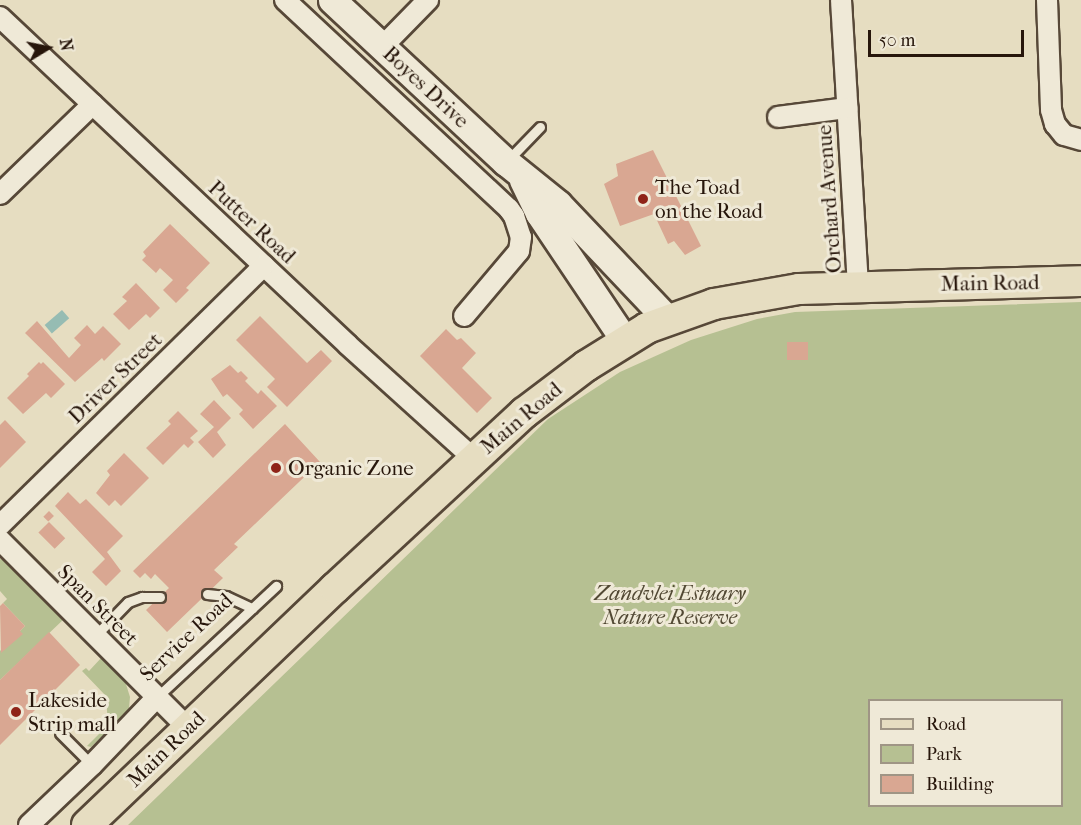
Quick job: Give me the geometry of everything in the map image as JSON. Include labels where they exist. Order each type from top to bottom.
[{"type":"main road","name":"Boyes Drive","points":[[332,0],[513,168],[558,204],[614,260],[667,319]]},
{"type":"main road","name":"Boyes Drive","points":[[513,168],[539,213],[625,341]]},
{"type":"main road","name":"Main Road","points":[[87,825],[524,413],[585,366],[625,341],[667,319],[740,298],[799,289],[1081,281]]},
{"type":"street","points":[[285,0],[514,216],[521,237],[519,251],[464,316]]},
{"type":"street","points":[[382,47],[428,0]]},
{"type":"street","name":"Orchard Avenue","points":[[841,0],[858,286]]},
{"type":"street","points":[[1047,0],[1051,110],[1055,124],[1064,135],[1081,140]]},
{"type":"street","name":"Putter Road","points":[[0,17],[264,266],[474,459]]},
{"type":"street","points":[[0,194],[93,104]]},
{"type":"street","name":"Orchard Avenue","points":[[778,117],[848,108]]},
{"type":"street","points":[[486,188],[513,168]]},
{"type":"street","name":"Driver Street","points":[[0,525],[264,266]]},
{"type":"street","name":"Span Street","points":[[0,540],[188,728]]},
{"type":"street","name":"Service Road","points":[[29,825],[92,765],[157,697]]},
{"type":"lane","points":[[513,168],[540,127]]},
{"type":"lane","name":"Service Road","points":[[157,697],[276,586]]},
{"type":"lane","points":[[207,594],[226,596],[252,608]]},
{"type":"lane","points":[[95,636],[128,602],[142,597],[160,597]]},
{"type":"lane","points":[[60,733],[92,765]]},
{"type":"green space","name":"Zandvlei Estuary Nature Reserve","points":[[1081,302],[1081,825],[128,825],[548,419],[620,372],[691,340],[757,319],[795,312]]},
{"type":"green space","points":[[0,559],[9,562],[65,618],[0,680],[0,651],[25,626],[3,603],[7,599],[0,591]]},
{"type":"green space","points":[[102,657],[125,681],[130,697],[129,708],[124,716],[91,747],[87,746],[108,725],[106,696],[82,671],[86,668],[89,671]]},
{"type":"water","points":[[62,310],[69,318],[52,333],[45,325]]},
{"type":"building","name":"The Toad on the Road","points":[[653,150],[701,246],[685,255],[674,241],[668,244],[654,214],[620,226],[604,184],[618,176],[616,164]]},
{"type":"building","points":[[170,224],[210,263],[186,288],[189,290],[176,303],[163,290],[173,280],[160,268],[156,273],[142,260],[146,256],[143,252]]},
{"type":"building","points":[[136,283],[160,308],[150,318],[146,314],[129,330],[113,314],[127,301],[122,297]]},
{"type":"building","points":[[260,316],[307,363],[321,350],[332,361],[287,407],[267,387],[275,379],[236,340]]},
{"type":"building","points":[[37,321],[69,358],[81,345],[74,338],[87,325],[95,334],[103,326],[121,344],[104,361],[102,358],[75,382],[25,333]]},
{"type":"building","points":[[446,329],[457,340],[461,338],[476,353],[462,368],[492,398],[477,413],[420,356]]},
{"type":"building","points":[[787,342],[808,342],[808,360],[787,360]]},
{"type":"building","points":[[39,362],[41,364],[43,362],[65,384],[51,398],[46,393],[23,414],[7,398],[29,376],[27,374]]},
{"type":"building","points":[[230,365],[238,373],[241,371],[248,378],[245,381],[258,394],[261,390],[277,406],[253,429],[239,414],[243,410],[227,394],[223,397],[211,379]]},
{"type":"building","points":[[214,400],[231,418],[217,432],[226,445],[213,458],[198,442],[214,427],[200,414]]},
{"type":"building","points":[[178,411],[198,431],[190,438],[194,442],[188,448],[184,444],[163,465],[146,448],[171,424],[168,421]]},
{"type":"building","points":[[5,420],[26,442],[0,468],[0,425]]},
{"type":"building","points":[[285,424],[320,462],[234,544],[238,547],[214,570],[223,578],[167,632],[146,610],[169,588],[155,574],[151,579],[145,573],[140,578],[133,571]]},
{"type":"building","points":[[124,453],[149,478],[121,506],[115,500],[109,506],[96,493],[110,475],[107,471]]},
{"type":"building","points":[[68,492],[80,504],[86,499],[123,536],[107,552],[121,571],[106,586],[92,572],[105,559],[55,506]]},
{"type":"building","points":[[49,511],[54,516],[48,522],[43,517]]},
{"type":"building","points":[[49,522],[65,538],[55,549],[38,533]]},
{"type":"building","points":[[3,603],[25,626],[20,631],[23,634],[1,653],[0,606]]},
{"type":"building","name":"Lakeside Strip mall","points":[[49,632],[80,665],[0,745],[0,680]]},
{"type":"place","name":"The Toad on the Road","points":[[643,199]]},
{"type":"place","name":"Organic Zone","points":[[276,468]]},
{"type":"place","name":"Lakeside Strip mall","points":[[16,712]]}]
